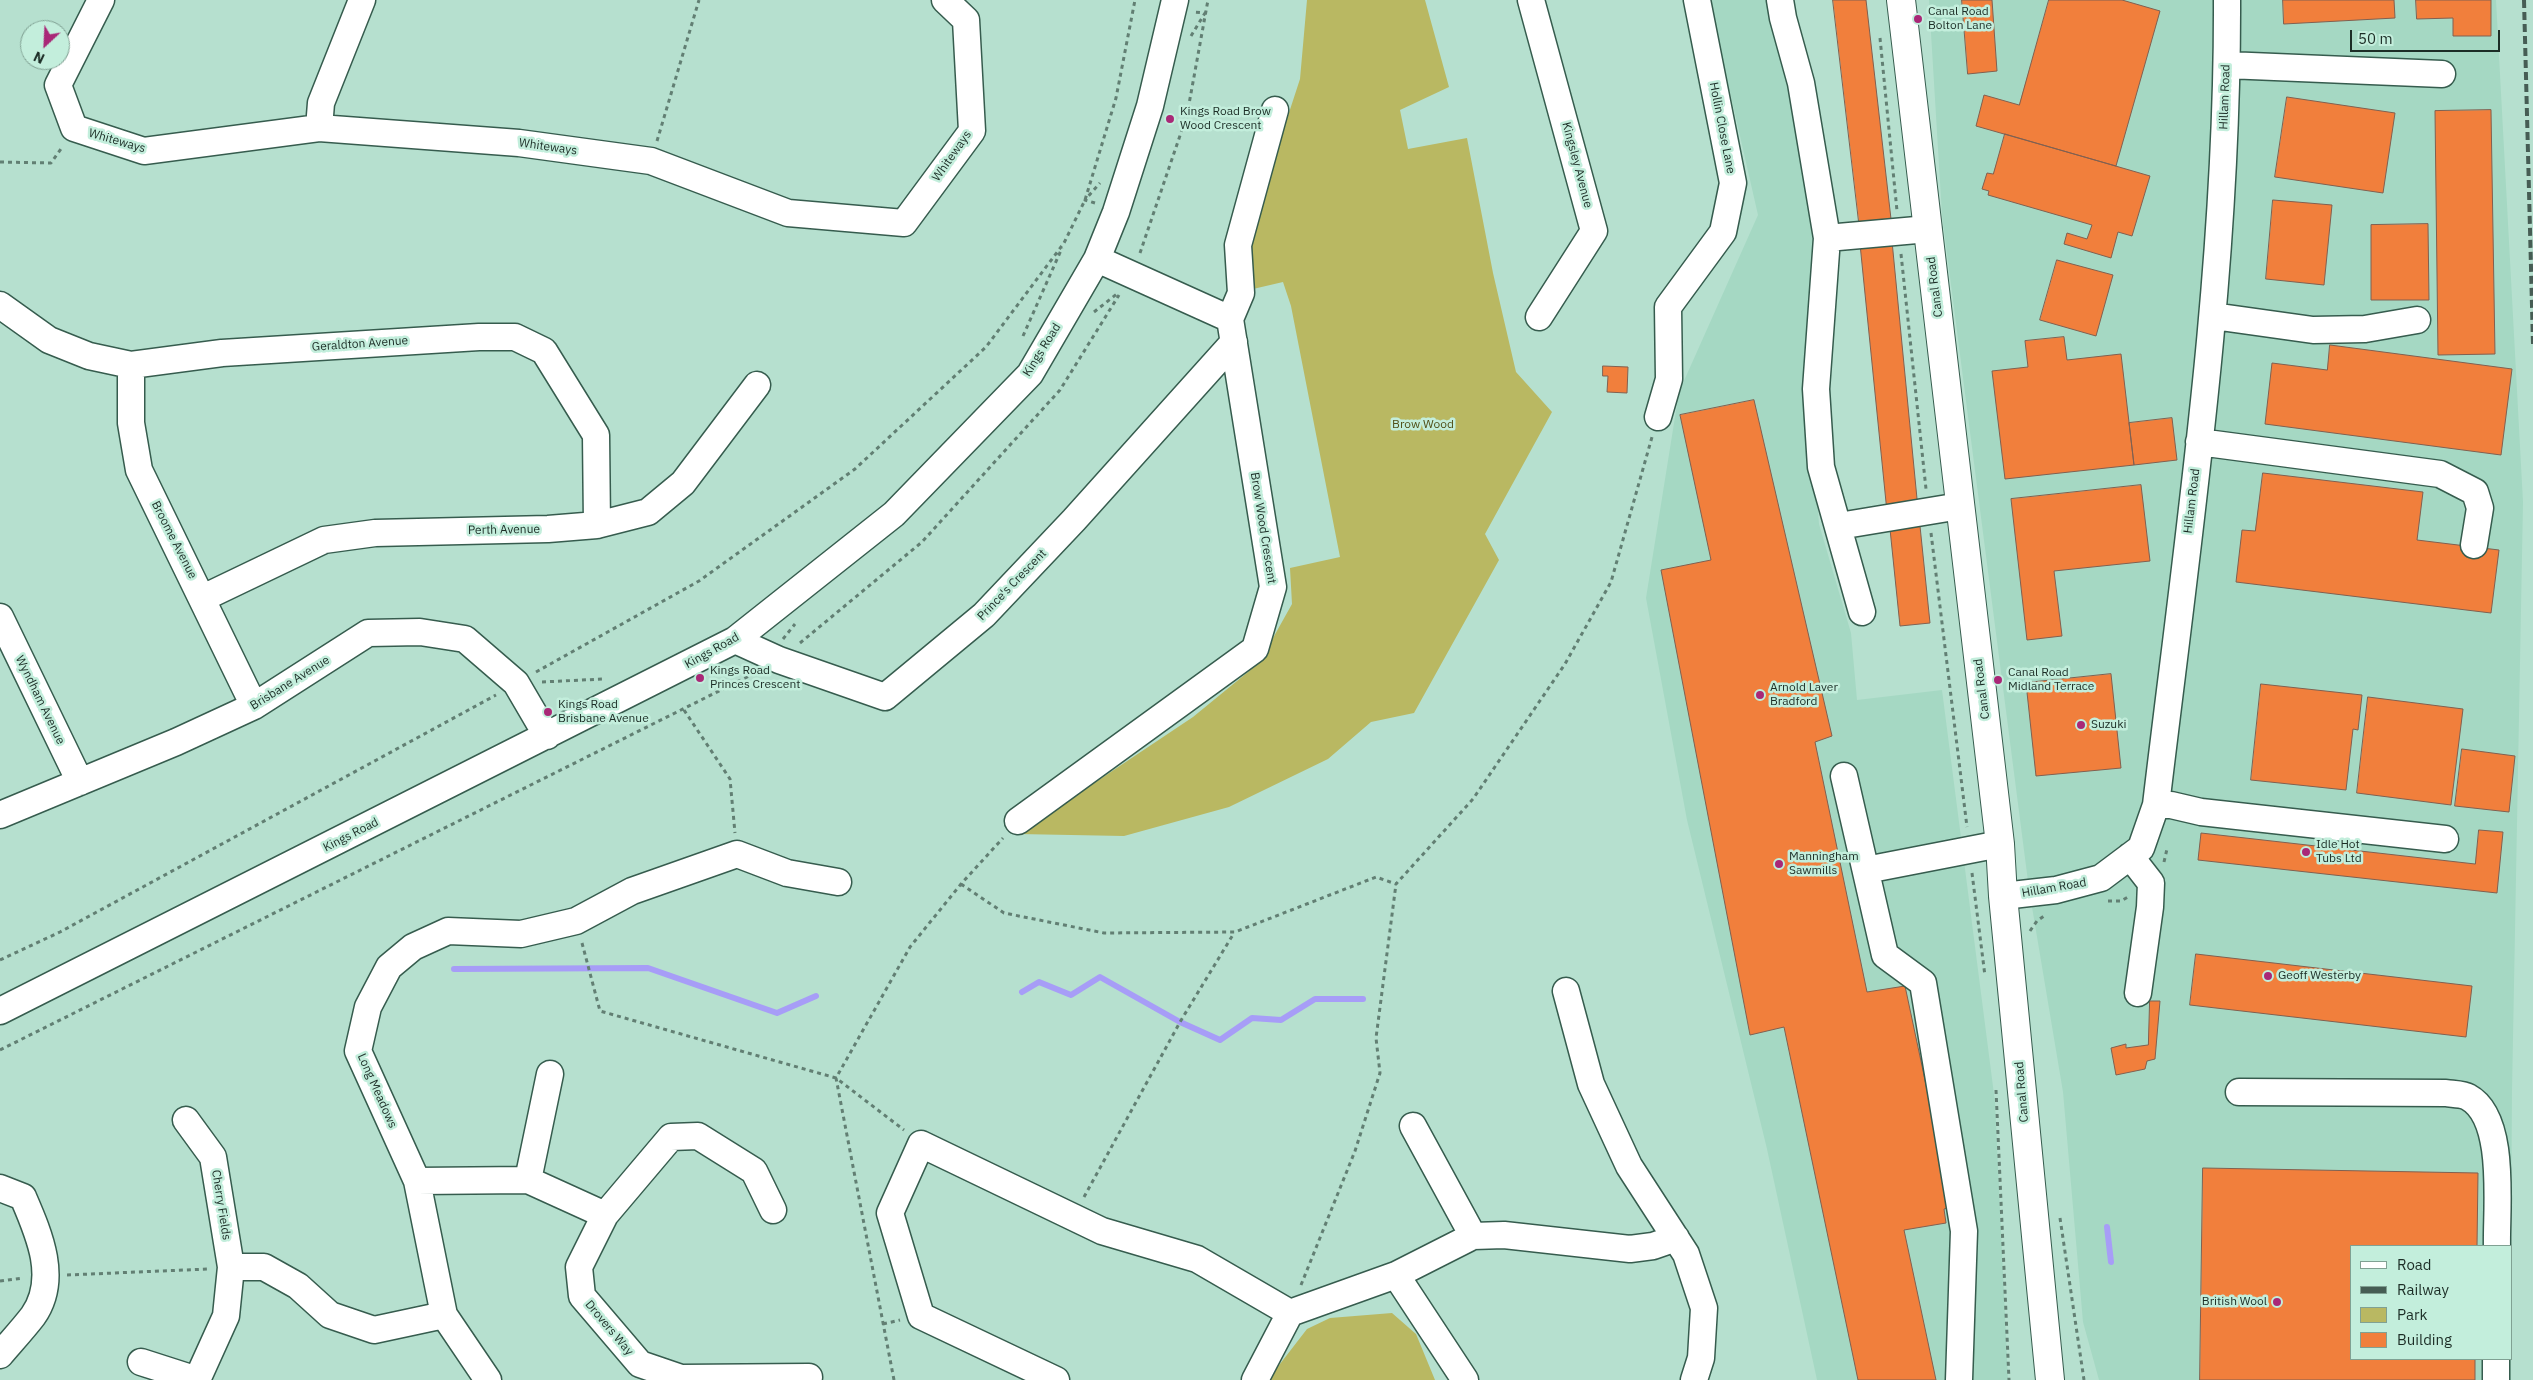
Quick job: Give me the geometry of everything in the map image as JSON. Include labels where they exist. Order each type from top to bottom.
[{"type":"main road","name":"Canal Road","points":[[1901,0],[2000,844],[2003,896],[2050,1380]]},
{"type":"street","name":"Whiteways","points":[[101,0],[58,85],[74,128],[144,151],[319,128],[520,143],[651,161],[788,213],[904,222],[972,131],[966,20],[945,0]]},
{"type":"street","points":[[319,128],[321,103],[362,0]]},
{"type":"street","name":"Kings Road","points":[[0,1011],[735,640],[894,514],[1030,374],[1097,259],[1116,212],[1150,106],[1175,0]]},
{"type":"street","name":"Kingsley Avenue","points":[[1531,0],[1594,231],[1539,317]]},
{"type":"street","name":"Hollin Close Lane","points":[[1658,418],[1669,379],[1668,307],[1723,232],[1733,183],[1697,0]]},
{"type":"street","points":[[1780,0],[1783,18],[1802,83],[1827,238],[1816,389],[1821,466],[1862,612]]},
{"type":"street","name":"Hillam Road","points":[[2003,896],[2056,890],[2101,878],[2141,848],[2156,804],[2213,316],[2227,65],[2227,0]]},
{"type":"street","points":[[2227,65],[2442,74]]},
{"type":"street","points":[[1097,259],[1232,330],[1241,293],[1238,245],[1275,110]]},
{"type":"street","points":[[1827,238],[1928,229]]},
{"type":"street","name":"Geraldton Avenue","points":[[0,305],[49,340],[88,356],[131,365],[222,353],[479,336],[515,337],[544,352],[596,436],[597,525]]},
{"type":"street","points":[[2213,316],[2313,330],[2365,329],[2417,320]]},
{"type":"street","name":"Prince's Crescent","points":[[735,640],[779,660],[885,697],[984,615],[1074,520],[1232,330]]},
{"type":"street","name":"Brow Wood Crescent","points":[[1018,822],[1255,649],[1273,587],[1232,330]]},
{"type":"street","name":"Broome Avenue","points":[[131,365],[131,423],[139,470],[254,706]]},
{"type":"street","name":"Perth Avenue","points":[[203,598],[324,540],[375,533],[548,529],[597,525],[648,512],[684,484],[757,384]]},
{"type":"street","points":[[2199,442],[2440,474],[2475,492],[2480,508],[2474,545]]},
{"type":"street","points":[[1839,526],[1960,506]]},
{"type":"street","name":"Wyndham Avenue","points":[[0,617],[80,782]]},
{"type":"street","name":"Brisbane Avenue","points":[[0,815],[254,706],[368,633],[420,632],[464,639],[516,683],[546,736]]},
{"type":"street","points":[[1844,776],[1885,954],[1923,983],[1964,1231],[1959,1380]]},
{"type":"street","points":[[2156,804],[2172,804],[2201,812],[2444,839]]},
{"type":"street","points":[[1866,870],[2000,844]]},
{"type":"street","points":[[737,854],[787,873],[838,882]]},
{"type":"street","name":"Long Meadows","points":[[488,1380],[444,1314],[417,1181],[358,1051],[368,1007],[389,967],[413,947],[448,931],[521,934],[576,921],[632,891],[737,854]]},
{"type":"street","points":[[2130,856],[2151,883],[2150,907],[2138,993]]},
{"type":"street","points":[[1566,991],[1591,1084],[1629,1166],[1686,1254],[1704,1308],[1701,1358],[1694,1380]]},
{"type":"street","points":[[528,1180],[550,1074]]},
{"type":"street","points":[[2239,1092],[2446,1093],[2468,1097],[2486,1114],[2492,1132],[2496,1156],[2496,1245]]},
{"type":"street","name":"Cherry Fields","points":[[186,1120],[213,1157],[231,1268],[226,1316],[197,1380]]},
{"type":"street","points":[[1413,1126],[1473,1236]]},
{"type":"street","name":"Drovers Way","points":[[773,1210],[754,1171],[698,1136],[671,1137],[605,1215],[579,1267],[582,1296],[640,1364],[681,1378],[809,1377]]},
{"type":"street","points":[[1056,1380],[920,1316],[890,1213],[921,1144],[1102,1231],[1198,1260],[1290,1313]]},
{"type":"street","points":[[417,1181],[528,1180],[605,1215]]},
{"type":"street","points":[[0,1355],[34,1314],[46,1276],[40,1238],[16,1188]]},
{"type":"street","points":[[1255,1380],[1290,1313],[1396,1275],[1473,1236],[1504,1235],[1630,1250],[1653,1246],[1676,1238]]},
{"type":"street","points":[[231,1268],[264,1268],[298,1286],[330,1314],[374,1330],[444,1314]]},
{"type":"street","points":[[1396,1275],[1465,1380]]},
{"type":"street","points":[[2496,1360],[2496,1380]]},
{"type":"street","points":[[141,1362],[197,1380]]},
{"type":"path","points":[[651,161],[699,0]]},
{"type":"path","points":[[1022,340],[1084,200],[1116,98],[1135,0]]},
{"type":"path","points":[[1146,237],[1188,115],[1208,0]]},
{"type":"path","points":[[0,162],[51,163],[74,128]]},
{"type":"path","points":[[0,960],[68,928],[699,581],[855,469],[986,347],[1064,243]]},
{"type":"path","points":[[1290,1313],[1355,1152],[1380,1073],[1376,1038],[1396,884],[1473,799],[1570,656],[1611,582],[1658,418]]},
{"type":"path","points":[[516,683],[610,679]]},
{"type":"path","points":[[684,710],[730,780],[737,854]]},
{"type":"path","points":[[894,1380],[836,1078],[910,947],[961,884],[1018,822]]},
{"type":"path","points":[[961,884],[1004,913],[1104,933],[1235,932],[1376,877],[1396,884]]},
{"type":"path","points":[[1072,1218],[1180,1022],[1235,932]]},
{"type":"path","points":[[587,959],[600,1011],[836,1078],[921,1144]]},
{"type":"path","points":[[1996,1083],[2009,1380]]},
{"type":"path","points":[[0,1280],[46,1276],[231,1268]]},
{"type":"shaded area","name":"Arnold Laver Bradford","points":[[1709,0],[1766,0],[1801,139],[1816,231],[1808,382],[1819,524],[1851,633],[1857,700],[1942,690],[1995,1102],[2008,1380],[1817,1380],[1767,1149],[1687,820],[1646,598],[1679,392],[1758,215]]},
{"type":"shaded area","points":[[1929,0],[2496,0],[2523,502],[2511,1245],[2350,1245],[2350,1360],[2511,1360],[2511,1380],[2099,1380],[2083,1322],[2063,1092],[2029,889],[1942,215]]},
{"type":"green space","name":"Brow Wood","points":[[1307,0],[1425,0],[1449,87],[1400,110],[1408,149],[1467,138],[1493,273],[1516,372],[1552,412],[1485,534],[1499,560],[1414,713],[1371,722],[1328,759],[1229,807],[1124,836],[1018,834],[1193,717],[1259,663],[1292,604],[1290,568],[1340,557],[1291,306],[1283,282],[1253,289],[1250,232],[1300,79]]},
{"type":"green space","points":[[1392,1313],[1416,1334],[1435,1380],[1271,1380],[1273,1373],[1307,1329],[1330,1318]]},
{"type":"building","points":[[1833,0],[1866,0],[1891,219],[1859,222]]},
{"type":"building","points":[[1962,0],[1992,0],[1997,71],[1968,74]]},
{"type":"building","points":[[2049,0],[2122,0],[2160,11],[2116,166],[1976,126],[1984,95],[2019,105]]},
{"type":"building","points":[[2283,0],[2394,0],[2395,18],[2284,24]]},
{"type":"building","points":[[2416,0],[2491,0],[2491,36],[2453,36],[2453,18],[2417,19]]},
{"type":"building","points":[[2287,97],[2395,113],[2383,193],[2275,177]]},
{"type":"building","points":[[2491,110],[2495,354],[2438,355],[2435,111]]},
{"type":"building","points":[[2005,134],[2150,176],[2132,236],[2118,232],[2111,258],[2064,244],[2067,233],[2087,239],[2092,225],[1988,195],[1989,191],[1982,189],[1987,173],[1993,174]]},
{"type":"building","points":[[2273,200],[2332,205],[2324,285],[2266,279]]},
{"type":"building","points":[[2428,224],[2429,300],[2371,300],[2371,225]]},
{"type":"building","points":[[1892,241],[1918,509],[1887,512],[1860,244]]},
{"type":"building","points":[[2057,260],[2113,275],[2096,336],[2040,320]]},
{"type":"building","points":[[2064,337],[2067,360],[2121,354],[2134,465],[2005,479],[1992,371],[2028,367],[2025,341]]},
{"type":"building","points":[[2330,345],[2512,369],[2501,455],[2265,424],[2272,363],[2327,370]]},
{"type":"building","points":[[1603,366],[1628,367],[1627,393],[1607,392],[1608,376],[1603,376]]},
{"type":"building","name":"Manningham Sawmills","points":[[1754,400],[1832,736],[1815,742],[1867,992],[1905,986],[1952,1207],[1944,1209],[1946,1223],[1904,1230],[1936,1380],[1858,1380],[1784,1027],[1750,1035],[1661,570],[1711,560],[1680,415]]},
{"type":"building","points":[[2172,418],[2177,460],[2134,465],[2129,423]]},
{"type":"building","points":[[2263,473],[2423,492],[2417,540],[2499,550],[2491,613],[2236,582],[2242,530],[2255,531]]},
{"type":"building","points":[[2141,485],[2150,561],[2054,571],[2062,636],[2027,640],[2011,499]]},
{"type":"building","points":[[1920,526],[1930,623],[1900,626],[1890,529]]},
{"type":"building","points":[[2111,674],[2121,768],[2036,776],[2026,683]]},
{"type":"building","points":[[2261,684],[2362,695],[2358,730],[2353,729],[2346,790],[2251,780]]},
{"type":"building","points":[[2368,697],[2463,709],[2451,805],[2357,793]]},
{"type":"building","points":[[2462,749],[2515,756],[2509,812],[2455,806]]},
{"type":"building","points":[[2479,830],[2503,832],[2497,893],[2198,860],[2201,833],[2475,864]]},
{"type":"building","points":[[2196,954],[2472,986],[2466,1037],[2190,1005]]},
{"type":"building","points":[[2150,1001],[2160,1001],[2155,1059],[2147,1061],[2145,1069],[2116,1075],[2111,1048],[2126,1044],[2126,1048],[2148,1045]]},
{"type":"building","name":"British Wool","points":[[2203,1168],[2478,1173],[2477,1245],[2350,1245],[2350,1360],[2475,1360],[2475,1380],[2200,1380]]},
{"type":"waterway","points":[[454,969],[648,968],[777,1013],[816,996]]},
{"type":"waterway","points":[[1022,992],[1039,982],[1071,995],[1100,977],[1180,1022],[1220,1040],[1252,1018],[1281,1020],[1315,999],[1363,999]]},
{"type":"waterway","points":[[2107,1227],[2111,1262]]},
{"type":"railway","points":[[2524,0],[2533,344]]},
{"type":"place","name":"Canal Road Bolton Lane","points":[[1918,19]]},
{"type":"place","name":"Kings Road Brow Wood Crescent","points":[[1170,119]]},
{"type":"place","name":"Kings Road Princes Crescent","points":[[700,678]]},
{"type":"place","name":"Canal Road Midland Terrace","points":[[1998,680]]},
{"type":"place","name":"Arnold Laver Bradford","points":[[1760,695]]},
{"type":"place","name":"Kings Road Brisbane Avenue","points":[[548,712]]},
{"type":"place","name":"Suzuki","points":[[2081,725]]},
{"type":"place","name":"Idle Hot Tubs Ltd","points":[[2306,852]]},
{"type":"place","name":"Manningham Sawmills","points":[[1779,864]]},
{"type":"place","name":"Geoff Westerby","points":[[2268,976]]},
{"type":"place","name":"British Wool","points":[[2277,1302]]}]
